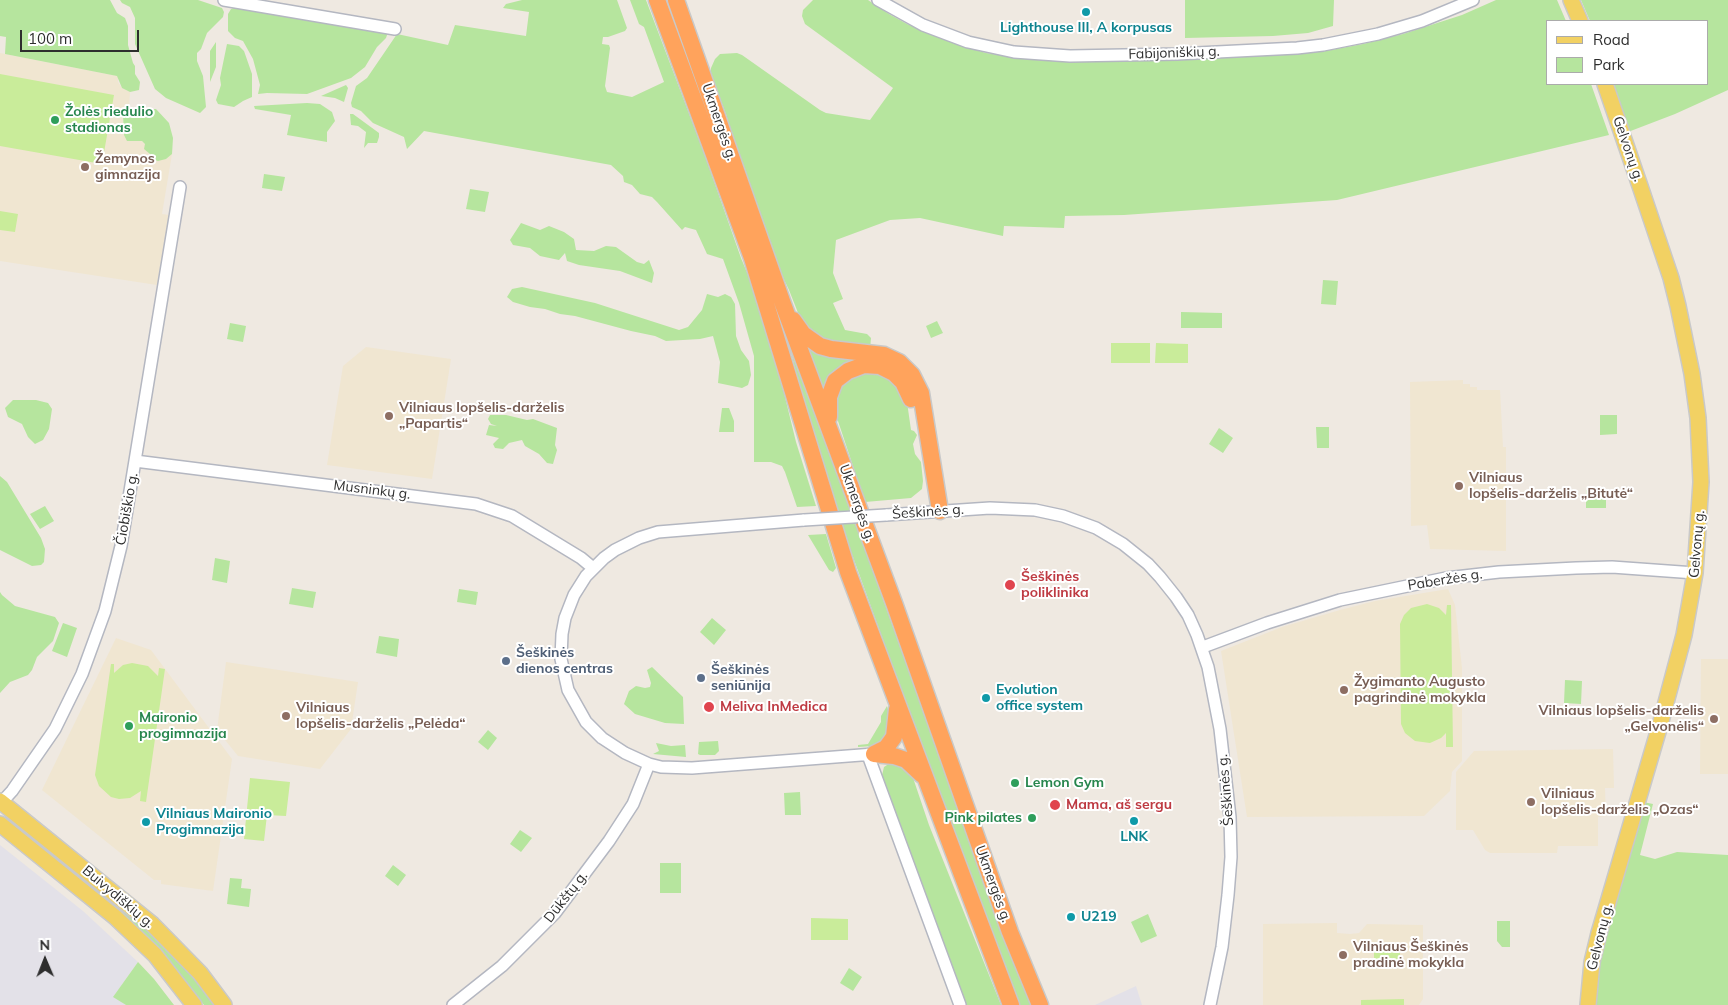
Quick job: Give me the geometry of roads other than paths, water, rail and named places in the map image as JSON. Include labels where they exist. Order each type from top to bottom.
[{"type":"highway","name":"Ukmergės g.","points":[[657,0],[752,258],[848,572],[1011,1005]]},
{"type":"highway","name":"Ukmergės g.","points":[[676,0],[782,304],[891,594],[1007,923],[1040,1005]]},
{"type":"highway","points":[[782,304],[803,334],[820,346],[831,350],[884,355],[899,362],[912,375],[921,393],[936,511]]},
{"type":"highway","points":[[830,431],[829,397],[831,389],[841,375],[855,367],[864,365],[880,366],[894,373],[910,393],[936,511]]},
{"type":"highway","points":[[871,754],[886,748],[894,737],[897,705]]},
{"type":"highway","points":[[871,754],[894,756],[906,760],[924,776]]},
{"type":"main road","points":[[1571,0],[1580,20]]},
{"type":"main road","name":"Gelvonų g.","points":[[1588,1005],[1592,962],[1599,933],[1678,662],[1695,573],[1702,482],[1698,418],[1692,374],[1671,278],[1605,85]]},
{"type":"main road","name":"Buivydiškių g.","points":[[1,803],[123,899],[163,935],[200,973],[224,1005]]},
{"type":"main road","name":"Buivydiškių g.","points":[[0,824],[115,916],[155,955],[194,1005]]},
{"type":"street","points":[[224,0],[395,29]]},
{"type":"street","name":"Fabijoniškių g.","points":[[878,0],[923,25],[968,42],[1014,52],[1070,56],[1177,54],[1322,46],[1378,34],[1422,21],[1473,0]]},
{"type":"street","name":"Čiobiškio g.","points":[[1,803],[17,784],[55,728],[94,647],[105,611],[115,574],[135,461],[180,187]]},
{"type":"street","name":"Musninkų g.","points":[[135,461],[476,504],[512,516],[581,558],[593,568]]},
{"type":"street","name":"Šeškinės g.","points":[[871,754],[685,768],[649,764],[614,747],[593,730],[577,708],[566,681],[561,659],[562,634],[569,604],[579,586],[593,568],[604,558],[627,544],[658,532],[886,514],[990,508],[1035,510],[1074,520],[1110,535],[1136,554],[1160,577],[1188,616],[1203,647],[1214,690],[1230,817],[1231,857],[1222,947],[1210,1005]]},
{"type":"street","name":"Paberžės g.","points":[[1203,647],[1267,623],[1340,600],[1446,578],[1499,572],[1612,567],[1695,573]]},
{"type":"street","points":[[871,754],[960,1005]]},
{"type":"street","name":"Dūkštų g.","points":[[452,1005],[502,966],[555,913],[609,841],[644,780],[649,764]]},
{"type":"place","name":"Lighthouse III, A korpusas","points":[[1086,12]]},
{"type":"place","name":"Žolės riedulio stadionas","points":[[55,120]]},
{"type":"place","name":"Žemynos gimnazija","points":[[85,167]]},
{"type":"place","name":"Vilniaus lopšelis-darželis „Papartis“","points":[[389,416]]},
{"type":"place","name":"Vilniaus lopšelis-darželis „Bitutė“","points":[[1459,486]]},
{"type":"place","name":"Šeškinės poliklinika","points":[[1010,585]]},
{"type":"place","name":"Šeškinės dienos centras","points":[[506,661]]},
{"type":"place","name":"Šeškinės seniūnija","points":[[701,678]]},
{"type":"place","name":"Žygimanto Augusto pagrindinė mokykla","points":[[1344,690]]},
{"type":"place","name":"Evolution office system","points":[[986,698]]},
{"type":"place","name":"Meliva InMedica","points":[[709,707]]},
{"type":"place","name":"Vilniaus lopšelis-darželis „Pelėda“","points":[[286,716]]},
{"type":"place","name":"Vilniaus lopšelis-darželis „Gelvonėlis“","points":[[1714,719]]},
{"type":"place","name":"Maironio progimnazija","points":[[129,726]]},
{"type":"place","name":"Lemon Gym","points":[[1015,783]]},
{"type":"place","name":"Vilniaus lopšelis-darželis „Ozas“","points":[[1531,802]]},
{"type":"place","name":"Mama, aš sergu","points":[[1055,805]]},
{"type":"place","name":"Pink pilates","points":[[1032,818]]},
{"type":"place","name":"LNK","points":[[1134,821]]},
{"type":"place","name":"Vilniaus Maironio Progimnazija","points":[[146,822]]},
{"type":"place","name":"U219","points":[[1071,917]]},
{"type":"place","name":"Vilniaus Šeškinės pradinė mokykla","points":[[1343,955]]}]
